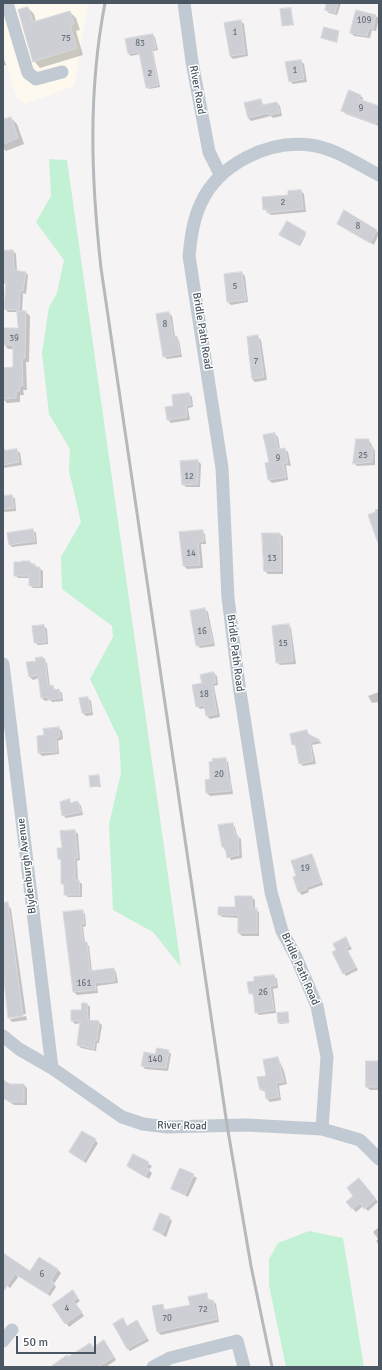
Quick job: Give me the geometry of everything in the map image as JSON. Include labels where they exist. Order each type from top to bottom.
[{"type":"street","points":[[7,3],[28,73],[36,79],[62,72]]},
{"type":"street","name":"River Road","points":[[184,3],[192,62],[209,152],[220,174]]},
{"type":"street","points":[[220,174],[257,153],[282,146],[310,145],[339,154],[379,175]]},
{"type":"street","name":"Bridle Path Road","points":[[220,174],[201,202],[192,227],[189,256],[222,468],[228,598],[239,685],[271,892],[282,931],[296,957],[317,1006],[327,1057],[322,1129]]},
{"type":"street","name":"Blydenburgh Avenue","points":[[3,664],[7,727],[52,1068]]},
{"type":"street","name":"River Road","points":[[3,1036],[19,1049],[52,1068],[122,1117],[143,1124],[167,1127],[246,1125],[322,1129],[360,1140],[379,1159]]},
{"type":"street","points":[[3,1341],[12,1330]]},
{"type":"street","points":[[153,1367],[170,1358],[237,1342],[244,1367]]},
{"type":"shaded area","points":[[3,3],[88,3],[74,86],[25,104],[15,95],[3,48]]},
{"type":"green space","points":[[49,159],[67,160],[181,967],[153,932],[113,910],[109,824],[121,773],[119,739],[90,679],[113,637],[112,626],[62,589],[61,557],[81,522],[69,471],[70,449],[49,414],[42,353],[49,307],[57,293],[64,260],[36,222],[51,196]]},
{"type":"green space","points":[[309,1231],[343,1238],[364,1367],[286,1367],[269,1285],[269,1259],[278,1243]]},
{"type":"building","points":[[327,3],[338,3],[335,13],[325,10]]},
{"type":"building","points":[[28,7],[33,22],[70,11],[74,24],[70,25],[77,48],[33,62],[18,10]]},
{"type":"building","points":[[291,8],[293,24],[282,26],[280,9]]},
{"type":"building","points":[[356,10],[376,15],[373,29],[369,28],[367,36],[350,33]]},
{"type":"building","points":[[241,20],[245,54],[230,56],[224,23]]},
{"type":"building","points":[[324,27],[339,31],[336,42],[321,38]]},
{"type":"building","points":[[153,34],[156,48],[152,49],[158,85],[146,88],[139,52],[128,54],[125,39]]},
{"type":"building","points":[[301,60],[304,79],[289,82],[285,62]]},
{"type":"building","points":[[349,90],[361,95],[359,99],[379,106],[379,116],[376,124],[341,111]]},
{"type":"building","points":[[261,99],[262,105],[277,102],[280,113],[269,115],[268,113],[248,118],[244,103]]},
{"type":"building","points":[[11,117],[18,138],[3,144],[3,120]]},
{"type":"building","points":[[301,190],[303,209],[267,213],[267,209],[263,210],[262,197],[288,195],[288,191]]},
{"type":"building","points":[[344,210],[377,230],[370,243],[337,224]]},
{"type":"building","points":[[287,221],[306,232],[298,245],[279,235]]},
{"type":"building","points":[[13,250],[14,270],[26,272],[23,291],[20,291],[19,310],[4,309],[6,282],[3,281],[3,251]]},
{"type":"building","points":[[242,272],[246,300],[227,302],[224,274]]},
{"type":"building","points":[[17,311],[26,311],[25,358],[22,358],[23,386],[19,386],[20,391],[16,391],[16,398],[3,399],[3,368],[13,367],[13,345],[3,345],[3,328],[18,328]]},
{"type":"building","points":[[169,312],[173,336],[177,336],[180,354],[163,357],[156,314]]},
{"type":"building","points":[[258,335],[264,377],[252,379],[247,337]]},
{"type":"building","points":[[189,393],[191,405],[186,405],[187,417],[167,420],[165,407],[173,406],[172,395]]},
{"type":"building","points":[[275,433],[278,449],[285,448],[288,463],[283,463],[286,477],[268,480],[265,463],[269,462],[263,435]]},
{"type":"building","points":[[356,439],[369,439],[369,447],[373,447],[372,462],[353,464]]},
{"type":"building","points":[[17,449],[19,462],[3,465],[3,451]]},
{"type":"building","points":[[198,460],[198,484],[182,485],[180,461]]},
{"type":"building","points":[[12,495],[14,508],[3,509],[3,496]]},
{"type":"building","points":[[379,511],[379,543],[378,543],[368,515]]},
{"type":"building","points":[[33,529],[35,541],[9,545],[7,533]]},
{"type":"building","points":[[203,530],[204,541],[198,542],[200,565],[183,566],[179,532]]},
{"type":"building","points":[[262,533],[280,533],[281,571],[264,571]]},
{"type":"building","points":[[30,561],[30,564],[35,564],[35,567],[40,567],[40,586],[29,586],[29,576],[14,576],[14,562]]},
{"type":"building","points":[[205,608],[213,643],[196,646],[190,611]]},
{"type":"building","points":[[289,624],[293,661],[276,663],[272,626]]},
{"type":"building","points":[[44,625],[46,642],[34,643],[32,626]]},
{"type":"building","points":[[42,657],[45,659],[48,686],[53,685],[54,690],[59,689],[61,698],[48,700],[48,697],[41,698],[38,675],[29,677],[26,662],[36,661],[35,658]]},
{"type":"building","points":[[214,672],[216,683],[212,683],[217,714],[206,716],[204,705],[196,707],[192,685],[202,683],[200,675]]},
{"type":"building","points":[[88,697],[91,712],[82,713],[79,698]]},
{"type":"building","points":[[59,727],[60,736],[56,738],[57,752],[38,753],[37,736],[44,735],[43,729]]},
{"type":"building","points":[[307,730],[308,734],[320,740],[310,742],[313,761],[299,764],[295,744],[292,745],[290,734]]},
{"type":"building","points":[[226,758],[231,791],[206,793],[205,780],[210,779],[209,762],[213,761],[212,759]]},
{"type":"building","points":[[99,775],[100,786],[90,787],[89,776]]},
{"type":"building","points":[[70,799],[70,803],[78,801],[81,812],[62,816],[60,802]]},
{"type":"building","points":[[233,823],[235,835],[238,835],[239,855],[227,858],[225,847],[222,847],[218,825]]},
{"type":"building","points":[[75,830],[78,858],[75,858],[75,880],[79,880],[80,895],[64,895],[64,884],[61,884],[61,859],[58,859],[57,848],[62,848],[60,831]]},
{"type":"building","points":[[312,854],[321,882],[306,887],[307,889],[298,892],[293,877],[296,876],[291,861]]},
{"type":"building","points":[[235,896],[252,896],[252,908],[257,908],[257,933],[238,933],[238,915],[218,915],[218,907],[235,907]]},
{"type":"building","points":[[8,902],[23,1016],[8,1018],[3,972],[3,903]]},
{"type":"building","points":[[83,910],[84,924],[81,924],[83,942],[87,942],[90,971],[114,968],[115,981],[95,983],[96,990],[73,992],[63,912]]},
{"type":"building","points":[[346,937],[350,946],[346,948],[356,967],[343,974],[332,952],[336,950],[333,944]]},
{"type":"building","points":[[274,975],[276,985],[270,986],[274,1010],[255,1013],[253,993],[249,994],[247,982],[254,981],[254,977]]},
{"type":"building","points":[[82,1003],[87,1003],[88,1020],[99,1021],[97,1041],[95,1040],[94,1049],[77,1045],[80,1021],[71,1021],[71,1010],[81,1010]]},
{"type":"building","points":[[288,1012],[289,1022],[278,1023],[277,1013]]},
{"type":"building","points":[[157,1048],[169,1050],[166,1068],[141,1066],[144,1052],[155,1054]]},
{"type":"building","points":[[278,1057],[284,1082],[276,1083],[279,1097],[266,1099],[265,1089],[260,1090],[257,1077],[266,1076],[263,1060]]},
{"type":"building","points":[[366,1061],[379,1061],[379,1087],[366,1087]]},
{"type":"building","points":[[3,1080],[10,1084],[24,1084],[24,1102],[10,1102],[3,1098]]},
{"type":"building","points":[[82,1131],[96,1139],[83,1161],[69,1152]]},
{"type":"building","points":[[133,1154],[149,1162],[146,1168],[149,1169],[145,1177],[127,1166]]},
{"type":"building","points":[[180,1168],[194,1174],[185,1195],[171,1189]]},
{"type":"building","points":[[359,1178],[376,1199],[364,1209],[360,1203],[352,1209],[346,1202],[353,1196],[347,1188]]},
{"type":"building","points":[[160,1213],[170,1217],[163,1234],[153,1230]]},
{"type":"building","points":[[3,1253],[30,1271],[39,1257],[58,1269],[51,1281],[54,1283],[47,1294],[15,1274],[3,1292]]},
{"type":"building","points":[[73,1290],[78,1298],[73,1301],[82,1312],[65,1324],[52,1305]]},
{"type":"building","points":[[207,1293],[208,1300],[213,1300],[217,1319],[157,1332],[152,1306],[163,1304],[164,1310],[190,1305],[188,1297]]},
{"type":"building","points":[[123,1318],[127,1326],[137,1320],[147,1338],[127,1349],[113,1324]]},
{"type":"building","points":[[104,1340],[114,1357],[98,1367],[50,1367],[67,1355],[68,1357],[90,1343],[93,1347]]},
{"type":"railway","points":[[105,3],[96,69],[93,135],[93,168],[101,268],[227,1125],[251,1266],[272,1367]]}]
